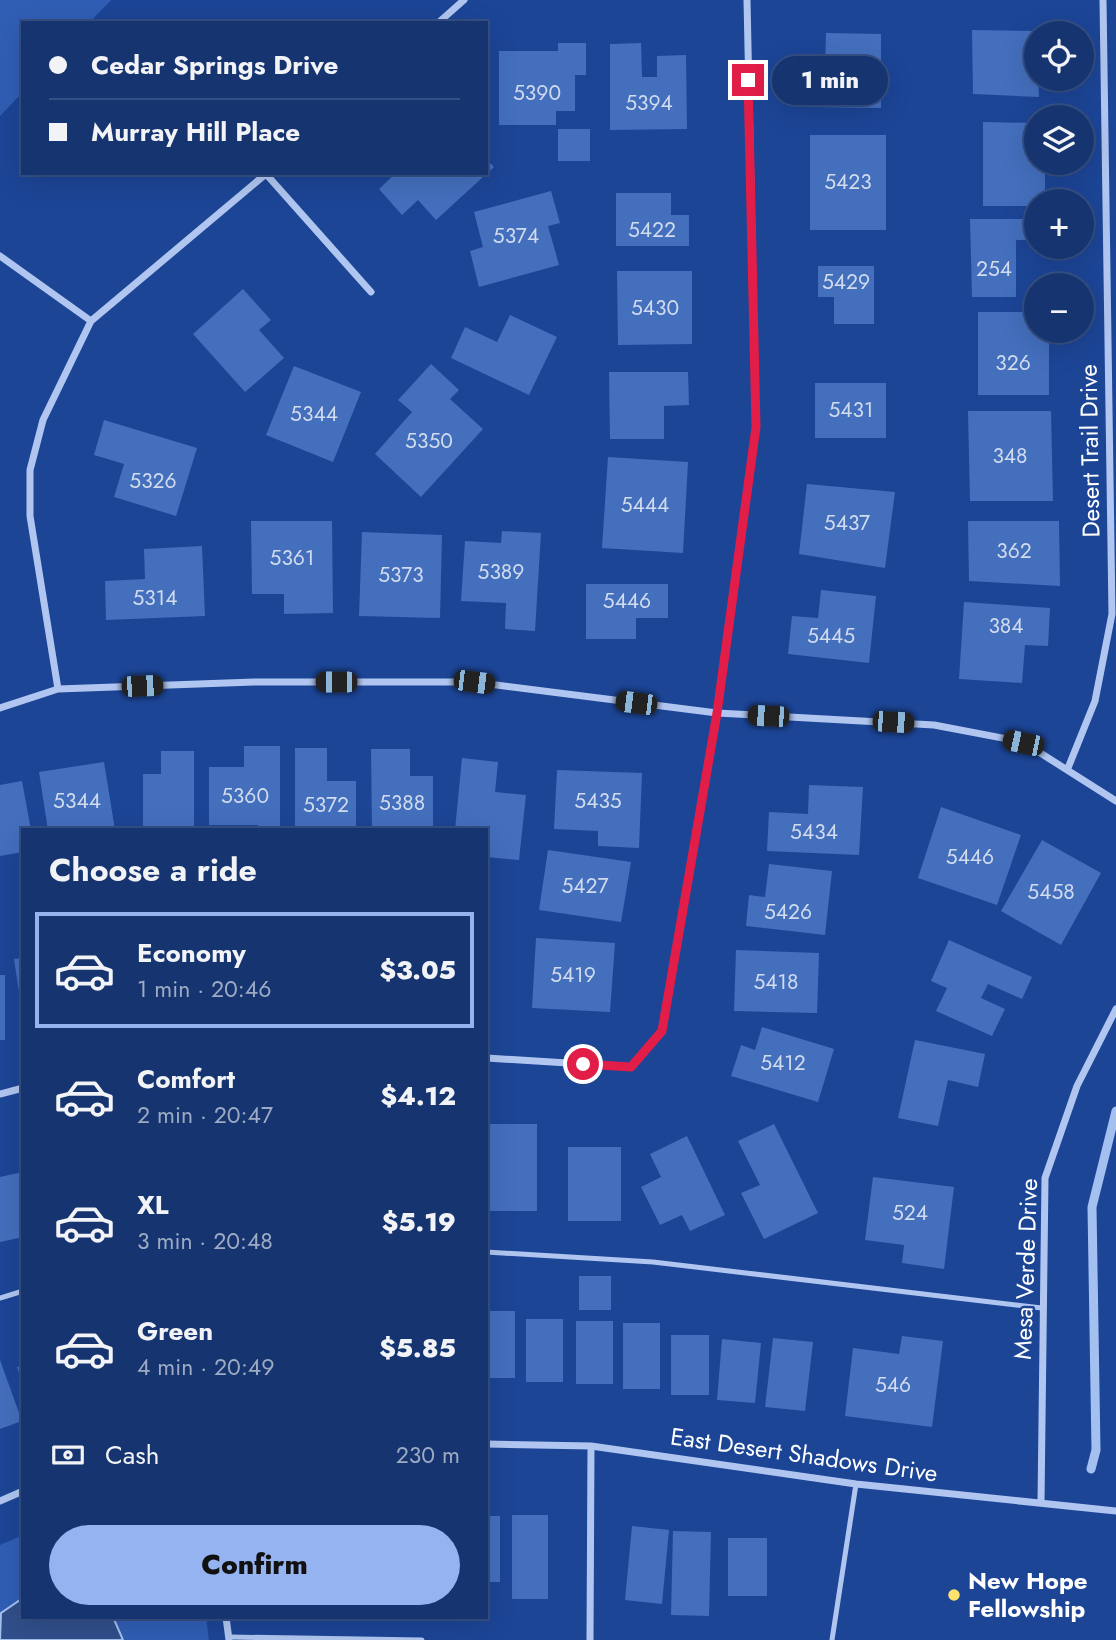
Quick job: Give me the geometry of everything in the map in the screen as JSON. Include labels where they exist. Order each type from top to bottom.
[{"type":"street","points":[[440,21],[464,0]]},
{"type":"street","points":[[488,1058],[631,1067],[662,1031],[717,713],[756,427],[747,0]]},
{"type":"street","name":"Desert Trail Drive","points":[[1068,768],[1095,701],[1112,614],[1103,0]]},
{"type":"street","points":[[58,689],[30,516],[30,470],[43,420],[91,321],[266,175]]},
{"type":"street","points":[[268,175],[371,292]]},
{"type":"street","points":[[0,256],[91,321]]},
{"type":"street","points":[[0,708],[58,689],[254,682],[474,682],[717,713],[934,725],[1023,743],[1068,768],[1116,801]]},
{"type":"street","name":"Mesa Verde Drive","points":[[1041,1503],[1045,1178],[1077,1086],[1116,1009]]},
{"type":"street","points":[[0,1094],[21,1089]]},
{"type":"street","name":"East Desert Shadows Drive","points":[[488,1444],[591,1446],[856,1484],[1116,1511]]},
{"type":"street","points":[[590,1640],[591,1446]]},
{"type":"street","points":[[0,1501],[21,1492]]},
{"type":"street","points":[[226,1619],[230,1639]]},
{"type":"lane","points":[[488,1252],[653,1262],[1042,1308]]},
{"type":"lane","points":[[0,1298],[21,1292]]},
{"type":"lane","points":[[832,1640],[856,1484]]},
{"type":"lane","points":[[230,1639],[422,1640]]},
{"type":"shaded area","points":[[0,0],[111,0],[91,21],[21,21],[21,94],[0,116]]},
{"type":"shaded area","points":[[21,1536],[21,1619],[206,1619],[209,1640],[0,1640],[0,1545]]},
{"type":"shaded area","points":[[21,1599],[21,1619],[114,1619],[123,1640],[0,1640],[1,1613]]},
{"type":"building","points":[[972,30],[1024,31],[1024,91],[1039,91],[1039,97],[973,94]]},
{"type":"building","points":[[826,33],[881,34],[881,108],[813,107],[813,69],[825,69]]},
{"type":"building","points":[[558,43],[586,43],[586,75],[575,75],[575,111],[556,111],[556,125],[499,125],[499,51],[558,51]]},
{"type":"building","points":[[641,43],[642,77],[657,77],[657,56],[686,55],[687,129],[610,130],[610,44]]},
{"type":"building","points":[[983,122],[1024,123],[1024,175],[1045,175],[1045,189],[1024,189],[1024,206],[983,206]]},
{"type":"building","points":[[558,129],[590,129],[590,161],[558,161]]},
{"type":"building","points":[[810,135],[886,135],[886,230],[810,230]]},
{"type":"building","points":[[488,161],[494,167],[488,172]]},
{"type":"building","points":[[394,175],[485,175],[436,220],[418,200],[402,215],[379,189]]},
{"type":"building","points":[[551,191],[560,223],[548,226],[559,265],[479,287],[470,251],[483,247],[474,212]]},
{"type":"building","points":[[616,193],[671,193],[671,215],[689,215],[689,246],[616,246]]},
{"type":"building","points":[[970,219],[1024,219],[1024,240],[1016,240],[1016,297],[972,297]]},
{"type":"building","points":[[818,266],[874,266],[874,324],[834,324],[834,297],[818,297]]},
{"type":"building","points":[[617,271],[692,271],[692,344],[618,345]]},
{"type":"building","points":[[243,289],[271,320],[259,330],[284,358],[245,392],[193,334]]},
{"type":"building","points":[[978,312],[1024,312],[1024,343],[1049,343],[1049,395],[978,395]]},
{"type":"building","points":[[510,315],[557,337],[529,395],[451,358],[465,327],[497,342]]},
{"type":"building","points":[[431,364],[459,390],[450,399],[483,429],[421,497],[375,454],[412,412],[398,400]]},
{"type":"building","points":[[294,366],[361,392],[333,462],[266,435]]},
{"type":"building","points":[[609,372],[688,372],[689,405],[664,406],[664,439],[610,439]]},
{"type":"building","points":[[815,383],[886,383],[886,438],[815,438]]},
{"type":"building","points":[[968,411],[1051,411],[1053,501],[970,501]]},
{"type":"building","points":[[104,420],[197,448],[176,516],[114,497],[124,464],[94,455]]},
{"type":"building","points":[[608,457],[688,462],[683,553],[602,548]]},
{"type":"building","points":[[807,484],[895,492],[885,568],[799,554]]},
{"type":"building","points":[[251,521],[332,521],[333,613],[284,614],[284,594],[252,594]]},
{"type":"building","points":[[968,521],[1059,521],[1060,586],[969,581]]},
{"type":"building","points":[[502,531],[541,533],[535,631],[505,629],[506,603],[461,601],[465,541],[501,543]]},
{"type":"building","points":[[362,532],[442,535],[440,618],[359,616]]},
{"type":"building","points":[[202,546],[205,616],[106,620],[105,581],[145,579],[144,549]]},
{"type":"building","points":[[586,584],[668,584],[668,618],[636,618],[636,639],[586,639]]},
{"type":"building","points":[[821,590],[876,596],[869,663],[788,654],[792,616],[818,618]]},
{"type":"building","points":[[964,602],[1050,608],[1048,646],[1025,645],[1022,683],[959,679]]},
{"type":"building","points":[[244,746],[280,746],[280,828],[209,825],[209,767],[244,767]]},
{"type":"building","points":[[295,748],[327,748],[327,781],[356,781],[356,828],[295,828]]},
{"type":"building","points":[[371,749],[410,749],[410,776],[433,776],[433,828],[372,828]]},
{"type":"building","points":[[161,751],[194,751],[194,827],[143,827],[143,774],[161,774]]},
{"type":"building","points":[[462,758],[498,762],[495,792],[526,795],[519,860],[488,857],[488,828],[455,828]]},
{"type":"building","points":[[104,762],[115,828],[48,828],[39,772]]},
{"type":"building","points":[[557,770],[642,773],[639,848],[598,846],[598,831],[554,829]]},
{"type":"building","points":[[22,781],[31,828],[21,828],[21,852],[0,856],[0,785]]},
{"type":"building","points":[[809,785],[863,787],[859,855],[767,851],[769,812],[808,814]]},
{"type":"building","points":[[941,807],[1021,835],[997,905],[918,878]]},
{"type":"building","points":[[1042,840],[1101,873],[1061,945],[1001,911]]},
{"type":"building","points":[[548,850],[631,862],[621,922],[539,910]]},
{"type":"building","points":[[769,864],[832,871],[825,935],[746,926],[749,895],[765,897]]},
{"type":"building","points":[[536,938],[615,943],[610,1012],[532,1008]]},
{"type":"building","points":[[949,940],[1032,977],[1022,999],[988,984],[981,998],[1005,1009],[992,1036],[936,1011],[947,988],[931,981]]},
{"type":"building","points":[[736,950],[819,953],[817,1013],[734,1011]]},
{"type":"building","points":[[21,958],[21,1005],[14,959]]},
{"type":"building","points":[[0,975],[5,975],[5,1040],[0,1040]]},
{"type":"building","points":[[762,1027],[834,1049],[818,1102],[731,1076],[741,1045],[755,1050]]},
{"type":"building","points":[[915,1040],[985,1054],[978,1087],[948,1080],[938,1126],[898,1118]]},
{"type":"building","points":[[488,1124],[537,1124],[537,1211],[488,1211]]},
{"type":"building","points":[[774,1124],[818,1213],[764,1239],[741,1193],[760,1185],[738,1141]]},
{"type":"building","points":[[687,1136],[725,1215],[690,1231],[682,1215],[660,1225],[641,1187],[661,1177],[650,1154]]},
{"type":"building","points":[[568,1147],[621,1147],[621,1221],[568,1221]]},
{"type":"building","points":[[21,1172],[21,1237],[0,1242],[0,1177]]},
{"type":"building","points":[[873,1177],[954,1187],[944,1269],[902,1263],[904,1245],[865,1240]]},
{"type":"building","points":[[579,1276],[611,1276],[611,1310],[579,1310]]},
{"type":"building","points":[[488,1311],[515,1311],[515,1378],[488,1378]]},
{"type":"building","points":[[526,1319],[563,1319],[563,1382],[526,1382]]},
{"type":"building","points":[[576,1321],[613,1321],[613,1384],[576,1384]]},
{"type":"building","points":[[623,1323],[660,1323],[660,1389],[623,1389]]},
{"type":"building","points":[[671,1335],[709,1335],[709,1395],[671,1395]]},
{"type":"building","points":[[902,1336],[943,1341],[932,1427],[845,1416],[853,1348],[899,1354]]},
{"type":"building","points":[[773,1338],[813,1342],[805,1411],[765,1407]]},
{"type":"building","points":[[722,1339],[761,1343],[755,1403],[717,1400]]},
{"type":"building","points":[[0,1360],[21,1421],[0,1429]]},
{"type":"building","points":[[512,1515],[548,1515],[548,1599],[512,1599]]},
{"type":"building","points":[[488,1516],[500,1516],[500,1582],[488,1582]]},
{"type":"building","points":[[632,1526],[669,1530],[662,1604],[625,1600]]},
{"type":"building","points":[[673,1531],[711,1532],[709,1616],[671,1615]]},
{"type":"building","points":[[728,1538],[767,1538],[767,1596],[728,1596]]},
{"type":"waterway","points":[[1091,1469],[1096,1450],[1092,1207],[1116,1111]]},
{"type":"place","name":"New Hope Fellowship","points":[[954,1595]]},
{"type":"route","points":[[583,1064],[631,1067],[662,1031],[717,713],[756,427],[748,80]]}]
